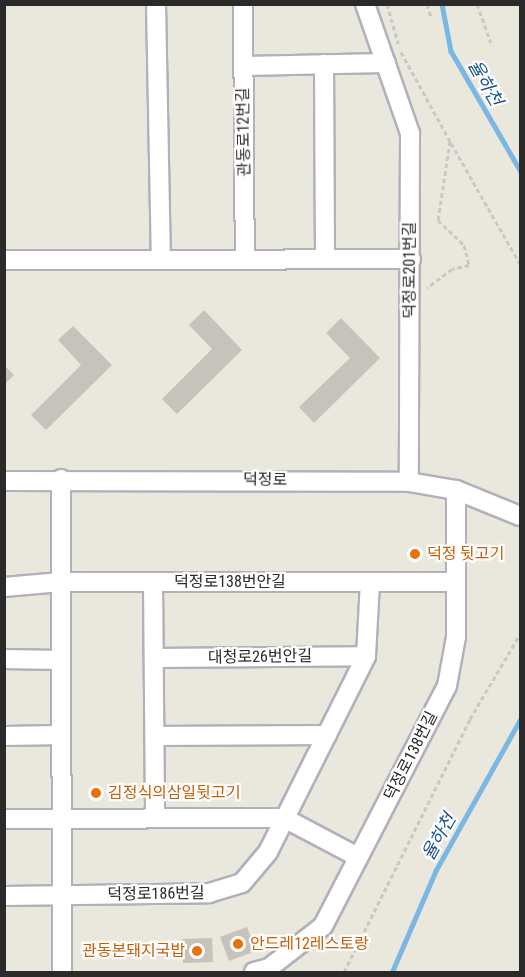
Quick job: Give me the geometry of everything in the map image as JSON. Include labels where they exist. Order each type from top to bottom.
[{"type":"street","points":[[156,4],[160,259]]},
{"type":"street","name":"관동로12번길","points":[[243,4],[245,260]]},
{"type":"street","name":"덕정로201번길","points":[[365,4],[410,133],[409,482]]},
{"type":"street","points":[[243,66],[386,63]]},
{"type":"street","points":[[324,64],[326,259]]},
{"type":"street","points":[[4,260],[411,259]]},
{"type":"street","points":[[61,479],[62,972]]},
{"type":"street","name":"덕정로","points":[[4,481],[61,479],[409,482],[456,490],[520,516]]},
{"type":"street","name":"덕정로138번길","points":[[254,972],[269,968],[323,926],[447,686],[456,637],[456,490]]},
{"type":"street","name":"덕정로138번안길","points":[[4,587],[61,582],[456,582]]},
{"type":"street","points":[[153,582],[155,818]]},
{"type":"street","points":[[284,818],[366,656],[370,582]]},
{"type":"street","name":"대청로26번안길","points":[[154,658],[366,656]]},
{"type":"street","points":[[4,659],[61,660]]},
{"type":"street","points":[[4,736],[61,735]]},
{"type":"street","points":[[155,736],[327,735]]},
{"type":"street","points":[[4,819],[284,818],[358,857]]},
{"type":"street","name":"덕정로186번길","points":[[4,896],[209,893],[242,883],[268,852],[284,818]]},
{"type":"path","points":[[387,4],[399,50],[520,264]]},
{"type":"path","points":[[427,4],[431,16]]},
{"type":"path","points":[[477,4],[491,43]]},
{"type":"path","points":[[421,296],[432,280],[469,265],[464,245],[438,220],[450,141]]},
{"type":"path","points":[[344,972],[470,719],[520,634]]},
{"type":"building","points":[[204,310],[242,350],[177,414],[162,399],[212,349],[189,325]]},
{"type":"building","points":[[341,318],[380,358],[314,423],[299,407],[350,358],[326,333]]},
{"type":"building","points":[[73,326],[112,365],[46,430],[31,415],[81,365],[58,340]]},
{"type":"building","points":[[4,365],[14,375],[4,385]]},
{"type":"building","name":"안드레12레스토랑","points":[[247,927],[256,951],[229,961],[220,937]]},
{"type":"building","name":"관동본돼지국밥","points":[[212,938],[213,962],[183,963],[182,939]]},
{"type":"waterway","name":"율하천","points":[[442,4],[451,51],[520,170]]},
{"type":"waterway","name":"율하천","points":[[392,972],[436,870],[520,720]]},
{"type":"place","name":"덕정 뒷고기","points":[[415,554]]},
{"type":"place","name":"김정식의삼일뒷고기","points":[[96,793]]},
{"type":"place","name":"안드레12레스토랑","points":[[238,944]]},
{"type":"place","name":"관동본돼지국밥","points":[[197,951]]}]
